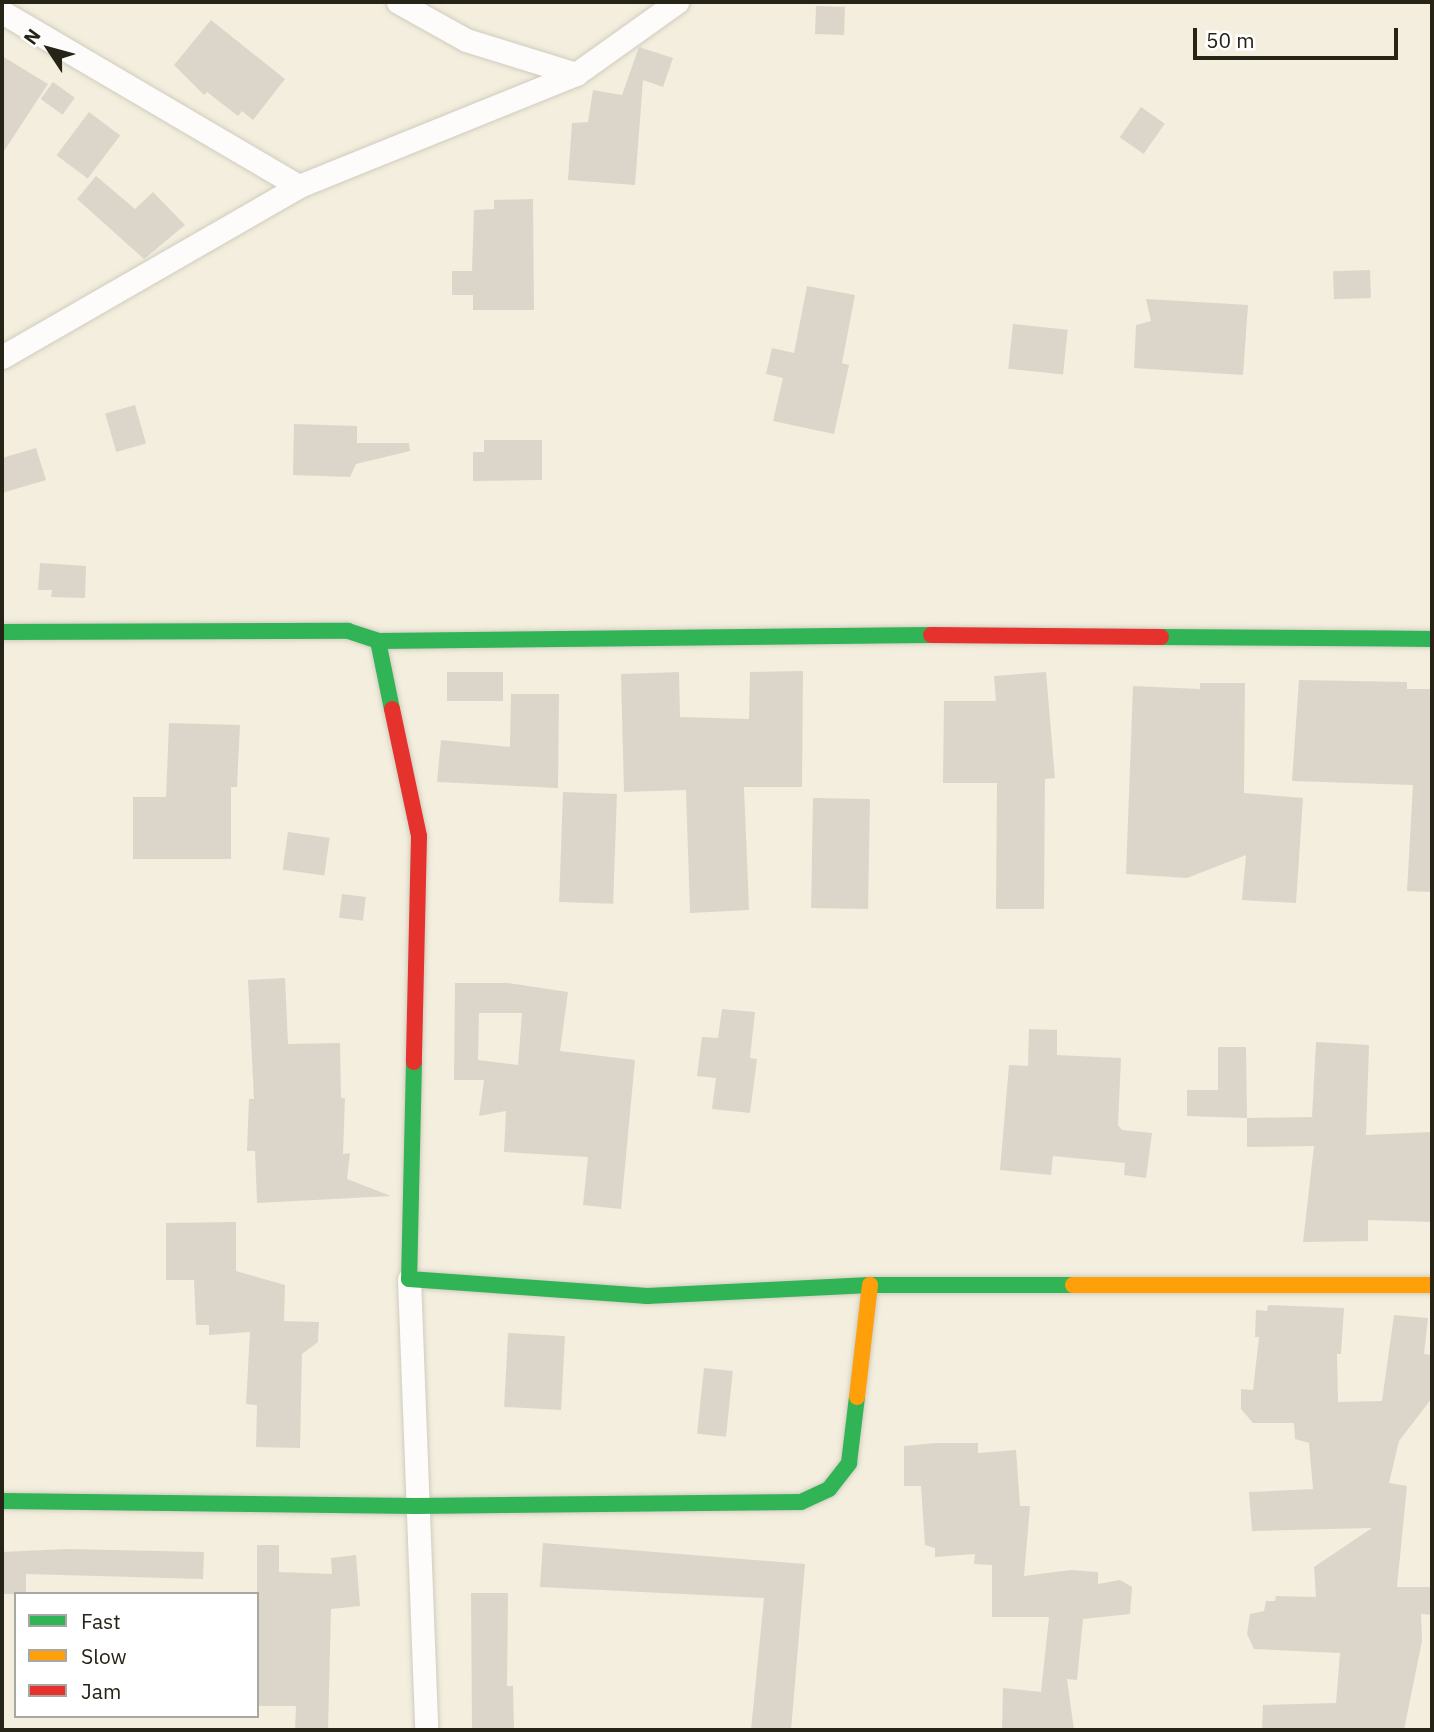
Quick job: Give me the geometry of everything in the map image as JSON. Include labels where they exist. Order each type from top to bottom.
[{"type":"street","points":[[398,2],[466,40],[576,74]]},
{"type":"street","points":[[2,357],[299,186],[576,74],[677,2]]},
{"type":"street","points":[[2,12],[299,186]]},
{"type":"street","points":[[2,632],[348,631],[378,640],[971,635],[1432,639]]},
{"type":"street","points":[[378,640],[419,836],[409,1279],[426,1730]]},
{"type":"street","points":[[409,1279],[647,1296],[870,1285],[1432,1285]]},
{"type":"street","points":[[2,1501],[416,1506],[801,1502],[829,1489],[849,1463],[870,1285]]},
{"type":"building","points":[[816,6],[845,7],[844,35],[815,34]]},
{"type":"building","points":[[211,20],[285,79],[253,120],[242,111],[238,116],[207,92],[204,95],[174,65]]},
{"type":"building","points":[[639,47],[673,58],[663,87],[643,80],[635,185],[568,180],[572,123],[588,122],[593,90],[622,95]]},
{"type":"building","points":[[2,56],[48,84],[2,154]]},
{"type":"building","points":[[53,82],[75,98],[62,115],[41,99]]},
{"type":"building","points":[[1141,107],[1165,124],[1144,154],[1120,137]]},
{"type":"building","points":[[89,112],[120,135],[88,179],[57,155]]},
{"type":"building","points":[[96,176],[135,209],[153,192],[185,225],[144,259],[77,199]]},
{"type":"building","points":[[533,199],[534,310],[473,310],[473,295],[452,295],[452,271],[472,271],[474,210],[494,209],[494,200]]},
{"type":"building","points":[[1370,270],[1371,298],[1334,299],[1333,271]]},
{"type":"building","points":[[807,286],[855,295],[842,363],[849,365],[834,434],[773,421],[783,378],[766,374],[772,348],[794,353]]},
{"type":"building","points":[[1146,299],[1248,305],[1243,375],[1134,368],[1136,325],[1151,321]]},
{"type":"building","points":[[1013,324],[1068,330],[1063,375],[1008,369]]},
{"type":"building","points":[[135,405],[146,443],[116,452],[105,414]]},
{"type":"building","points":[[294,424],[357,426],[357,443],[409,443],[410,451],[356,464],[350,477],[293,475]]},
{"type":"building","points":[[484,440],[542,440],[542,480],[473,481],[473,452],[484,452]]},
{"type":"building","points":[[36,448],[46,480],[2,493],[2,458]]},
{"type":"building","points":[[40,563],[86,566],[85,598],[51,597],[52,590],[38,590]]},
{"type":"building","points":[[803,671],[802,787],[744,787],[749,910],[690,913],[686,790],[624,792],[621,674],[679,672],[680,717],[749,719],[750,672]]},
{"type":"building","points":[[447,672],[503,672],[503,701],[447,701]]},
{"type":"building","points":[[1046,672],[1055,778],[1045,779],[1044,909],[996,909],[997,783],[943,783],[944,701],[996,701],[994,676]]},
{"type":"building","points":[[1299,680],[1407,682],[1407,689],[1432,689],[1432,892],[1407,891],[1413,785],[1292,781]]},
{"type":"building","points":[[1200,683],[1245,683],[1244,793],[1303,798],[1296,903],[1242,900],[1246,855],[1187,878],[1126,874],[1133,686],[1200,689]]},
{"type":"building","points":[[511,694],[559,694],[558,788],[437,782],[441,740],[510,747]]},
{"type":"building","points":[[169,723],[240,725],[237,787],[231,787],[231,859],[133,859],[133,797],[166,797]]},
{"type":"building","points":[[563,792],[617,794],[613,904],[559,902]]},
{"type":"building","points":[[813,798],[870,799],[868,909],[811,908]]},
{"type":"building","points":[[288,832],[330,838],[324,875],[283,870]]},
{"type":"building","points":[[342,894],[366,897],[363,921],[339,918]]},
{"type":"building","points":[[285,978],[288,1044],[340,1043],[341,1098],[345,1098],[343,1154],[350,1153],[347,1179],[391,1196],[257,1203],[255,1151],[247,1151],[249,1099],[254,1099],[248,980]]},
{"type":"building","points":[[455,983],[508,983],[568,992],[560,1051],[635,1060],[621,1209],[583,1205],[588,1157],[504,1152],[506,1111],[479,1116],[484,1080],[454,1080]],"holes":[[[479,1013],[522,1013],[518,1065],[478,1060]]]},
{"type":"building","points":[[722,1009],[755,1012],[750,1058],[757,1059],[750,1113],[712,1109],[716,1078],[697,1076],[702,1037],[718,1038]]},
{"type":"building","points":[[1029,1029],[1057,1030],[1057,1055],[1121,1058],[1118,1125],[1122,1130],[1152,1133],[1146,1178],[1124,1175],[1125,1163],[1053,1156],[1051,1175],[1000,1170],[1009,1065],[1028,1066]]},
{"type":"building","points":[[1316,1042],[1369,1045],[1366,1135],[1432,1132],[1432,1222],[1368,1220],[1368,1241],[1303,1242],[1314,1146],[1247,1147],[1247,1118],[1312,1117]]},
{"type":"building","points":[[1218,1047],[1246,1047],[1247,1118],[1187,1116],[1187,1090],[1218,1090]]},
{"type":"building","points":[[236,1222],[236,1271],[285,1285],[284,1321],[319,1322],[318,1342],[302,1354],[300,1448],[256,1447],[257,1405],[246,1404],[250,1332],[209,1335],[209,1325],[196,1325],[194,1280],[166,1280],[166,1223]]},
{"type":"building","points":[[1268,1305],[1344,1308],[1341,1354],[1337,1354],[1338,1402],[1382,1401],[1394,1315],[1428,1318],[1424,1354],[1432,1355],[1432,1398],[1399,1441],[1389,1483],[1407,1486],[1397,1587],[1432,1587],[1432,1615],[1421,1614],[1422,1641],[1404,1730],[1262,1730],[1263,1705],[1336,1703],[1340,1653],[1254,1649],[1247,1634],[1250,1614],[1264,1611],[1266,1601],[1275,1601],[1276,1596],[1316,1597],[1314,1567],[1372,1528],[1252,1531],[1249,1492],[1313,1489],[1309,1443],[1295,1439],[1294,1423],[1253,1423],[1241,1409],[1241,1389],[1253,1390],[1259,1337],[1255,1337],[1256,1310],[1267,1311]]},
{"type":"building","points":[[508,1333],[565,1336],[561,1410],[504,1407]]},
{"type":"building","points":[[704,1368],[733,1371],[726,1437],[697,1434]]},
{"type":"building","points":[[978,1443],[978,1453],[1016,1450],[1020,1506],[1030,1506],[1024,1576],[1071,1570],[1098,1572],[1098,1584],[1120,1580],[1132,1587],[1130,1614],[1083,1619],[1077,1680],[1067,1679],[1074,1730],[1002,1730],[1003,1688],[1041,1692],[1049,1617],[992,1617],[992,1565],[974,1564],[975,1554],[935,1557],[935,1548],[925,1545],[921,1486],[904,1486],[904,1446]]},
{"type":"building","points":[[543,1543],[805,1564],[791,1730],[751,1730],[764,1598],[540,1587]]},
{"type":"building","points":[[257,1545],[279,1545],[279,1572],[332,1574],[331,1558],[356,1555],[360,1606],[331,1609],[328,1730],[295,1730],[296,1706],[259,1706]]},
{"type":"building","points":[[67,1549],[204,1552],[203,1579],[26,1574],[26,1592],[2,1594],[2,1552]]},
{"type":"building","points":[[471,1593],[508,1593],[507,1686],[513,1686],[514,1730],[472,1730]]},
{"type":"traffic: fast","points":[[2,632],[348,631],[378,641],[392,709]]},
{"type":"traffic: fast","points":[[378,641],[931,635]]},
{"type":"traffic: fast","points":[[1161,637],[1432,639]]},
{"type":"traffic: fast","points":[[414,1062],[409,1279],[647,1296],[870,1285],[1073,1285]]},
{"type":"traffic: fast","points":[[2,1501],[416,1506],[801,1502],[829,1489],[849,1463],[857,1397]]},
{"type":"traffic: slow","points":[[857,1397],[870,1285]]},
{"type":"traffic: slow","points":[[1073,1285],[1432,1285]]},
{"type":"traffic: jam","points":[[931,635],[1161,637]]},
{"type":"traffic: jam","points":[[392,709],[419,836],[414,1062]]}]
